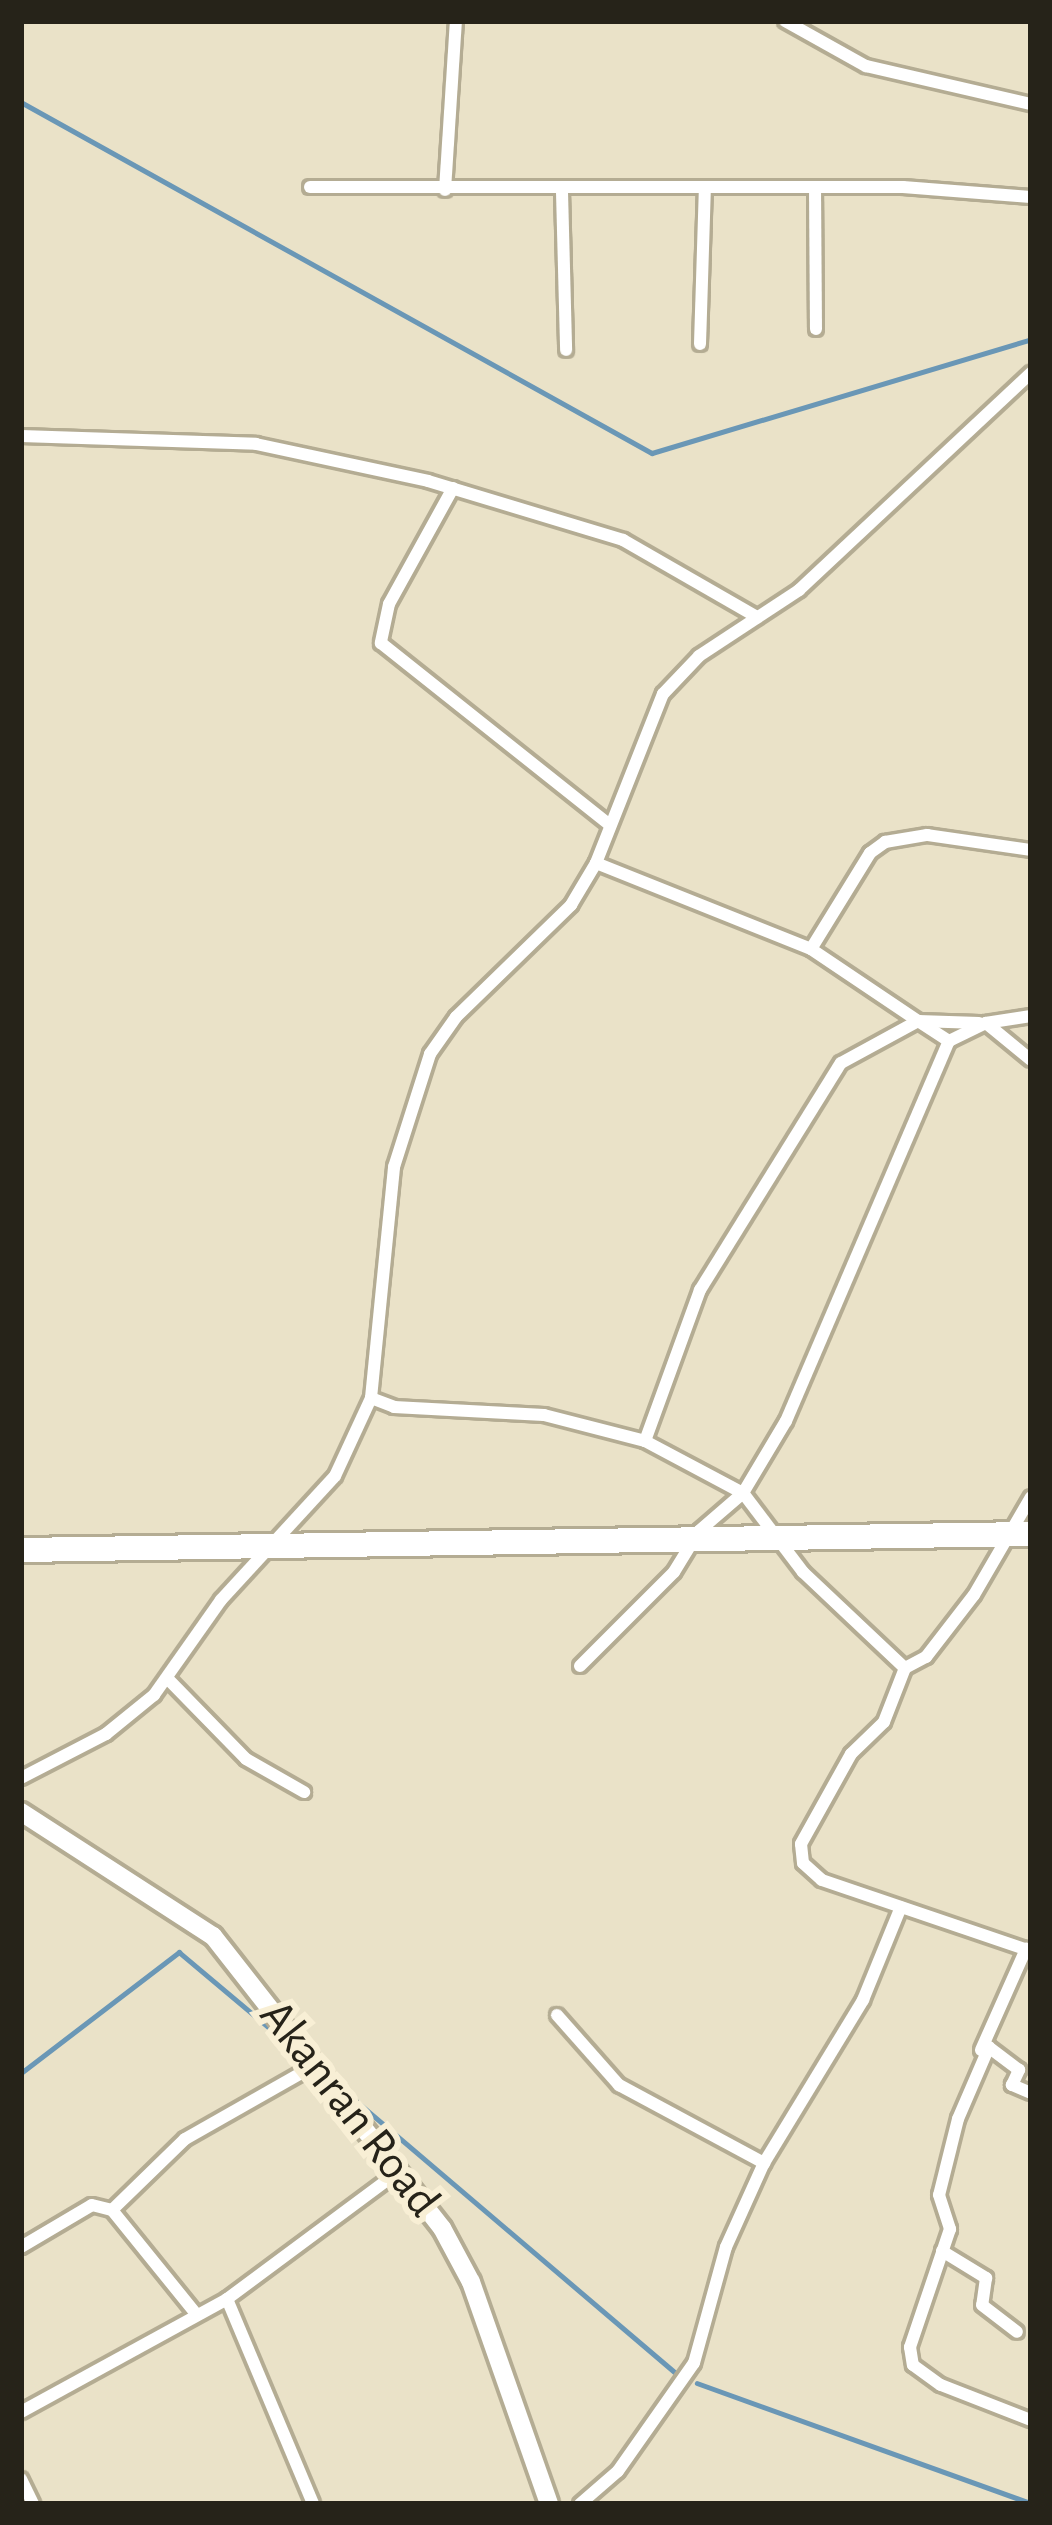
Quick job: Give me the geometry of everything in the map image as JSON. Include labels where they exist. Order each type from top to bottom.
[{"type":"highway","points":[[21,1550],[1031,1534]]},
{"type":"main road","name":"Akanran Road","points":[[21,1812],[213,1936],[442,2228],[471,2282],[549,2504]]},
{"type":"street","points":[[785,21],[808,28],[866,66],[1031,104]]},
{"type":"street","points":[[445,190],[452,22]]},
{"type":"street","points":[[310,187],[562,192],[815,188],[1031,197]]},
{"type":"street","points":[[815,188],[816,329]]},
{"type":"street","points":[[700,344],[705,190]]},
{"type":"street","points":[[562,192],[566,350]]},
{"type":"street","points":[[21,1778],[106,1734],[167,1678],[221,1600],[335,1476],[371,1398],[394,1167],[430,1054],[456,1017],[547,934],[596,863],[662,694],[699,656],[800,590],[1029,381]]},
{"type":"street","points":[[21,436],[256,444],[453,488],[623,540],[757,617]]},
{"type":"street","points":[[453,488],[389,604],[381,643],[610,825]]},
{"type":"street","points":[[811,949],[870,853],[885,842],[927,835],[1031,850]]},
{"type":"street","points":[[596,863],[811,949],[949,1041]]},
{"type":"street","points":[[645,1441],[700,1290],[815,1097],[851,1055],[918,1021],[986,1023],[1031,1016]]},
{"type":"street","points":[[580,1666],[674,1572],[698,1532],[743,1493],[786,1421],[949,1041],[986,1023]]},
{"type":"street","points":[[986,1023],[1031,1060]]},
{"type":"street","points":[[371,1398],[394,1408],[544,1415],[645,1441],[743,1493],[803,1572],[905,1668]]},
{"type":"street","points":[[1031,1497],[974,1594],[926,1658],[905,1668],[884,1722],[851,1754],[800,1855],[817,1878],[1028,1950],[981,2057],[939,2195],[950,2229],[914,2326],[913,2365],[988,2408],[1009,2406],[1031,2420]]},
{"type":"street","points":[[167,1678],[246,1759],[304,1792]]},
{"type":"street","points":[[580,2504],[618,2471],[694,2363],[714,2279],[764,2163],[863,2000],[901,1907]]},
{"type":"street","points":[[557,2015],[619,2085],[764,2163]]},
{"type":"street","points":[[981,2057],[988,2047],[1007,2057],[1019,2070],[1012,2085],[1031,2093]]},
{"type":"street","points":[[112,2210],[185,2139],[315,2065]]},
{"type":"street","points":[[21,2412],[227,2299],[398,2172]]},
{"type":"street","points":[[21,2247],[92,2205],[112,2210],[197,2315]]},
{"type":"street","points":[[943,2251],[986,2278],[982,2305],[1017,2332]]},
{"type":"street","points":[[227,2299],[313,2504]]},
{"type":"street","points":[[21,2479],[33,2504]]},
{"type":"waterway","points":[[21,102],[652,453],[1031,339]]},
{"type":"waterway","points":[[21,2073],[179,1952],[284,2040]]},
{"type":"waterway","points":[[348,2094],[681,2377]]},
{"type":"waterway","points":[[697,2383],[1031,2503]]}]
